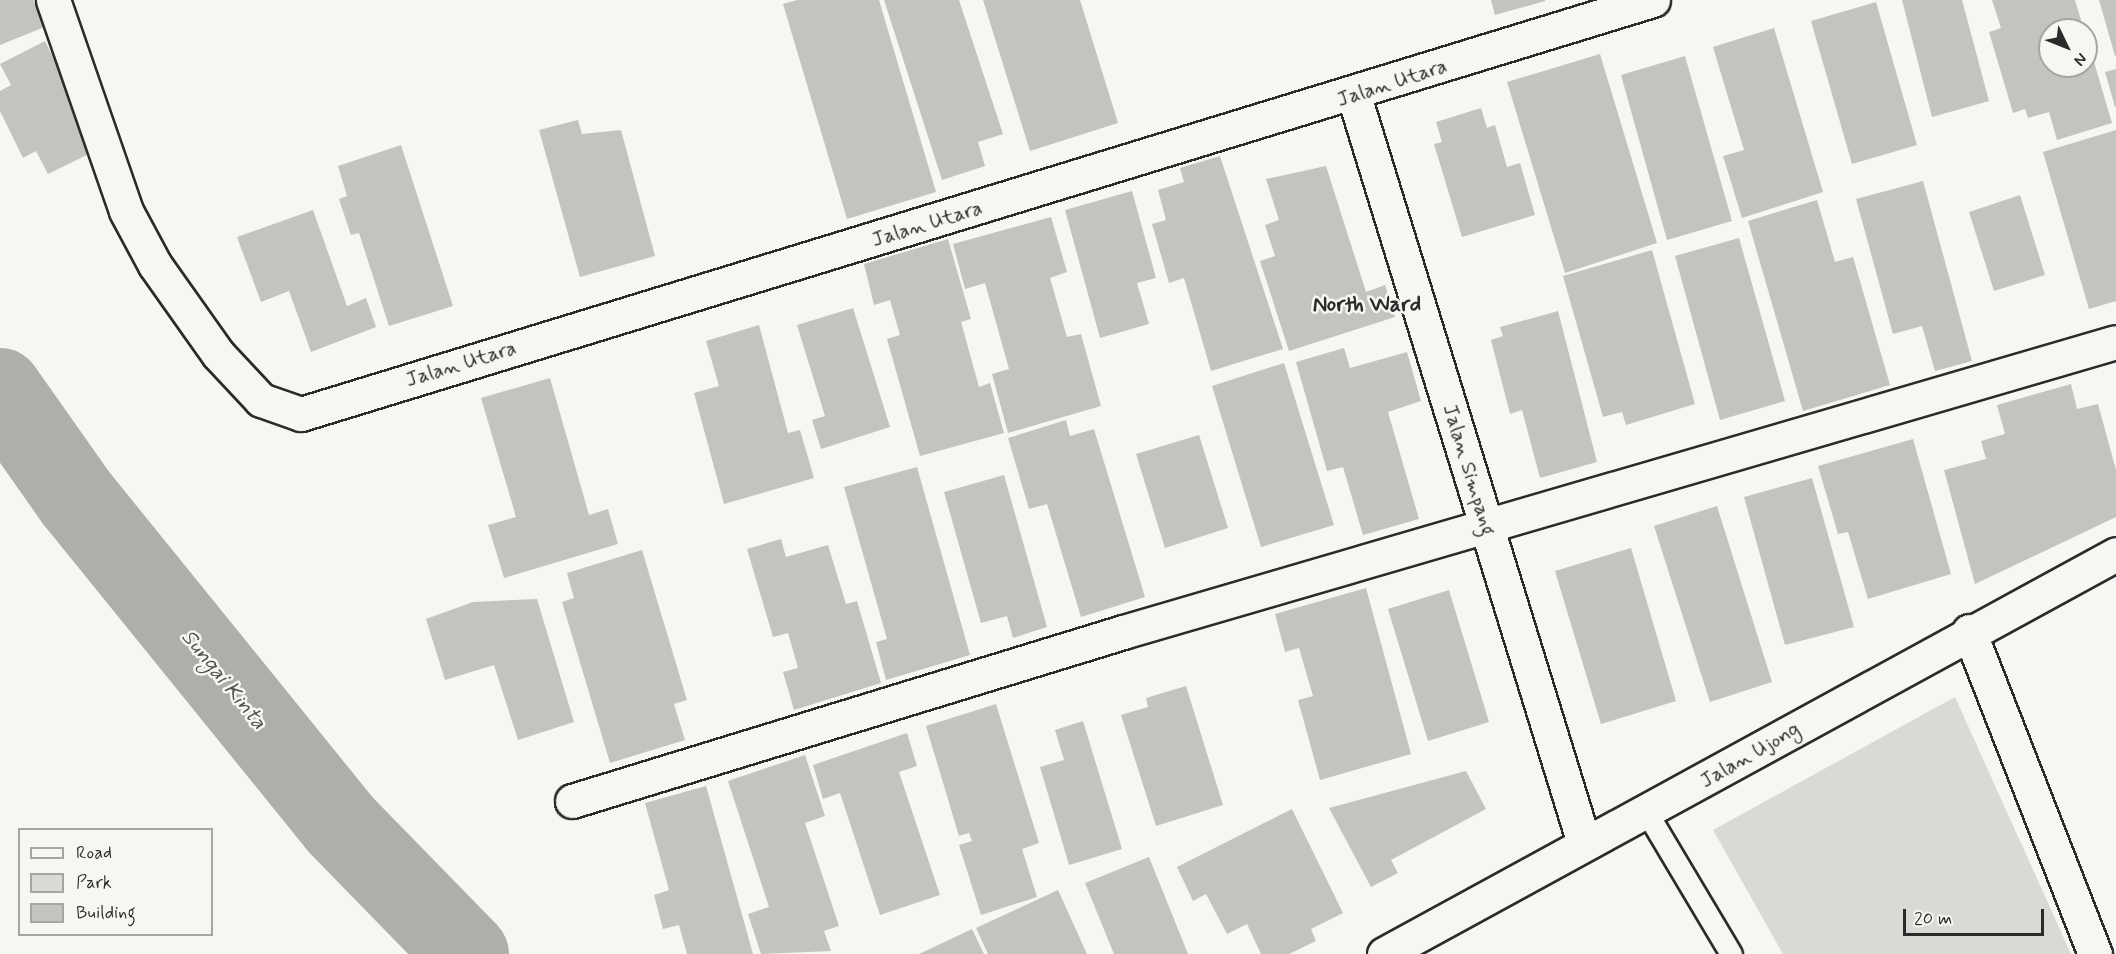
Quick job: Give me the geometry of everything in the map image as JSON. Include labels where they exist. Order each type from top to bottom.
[{"type":"street","name":"Jalan Utara","points":[[53,0],[126,211],[155,265],[218,354],[261,400],[301,414],[1354,96],[1653,0]]},
{"type":"street","name":"Jalan Simpang","points":[[1354,96],[1584,843]]},
{"type":"street","points":[[572,801],[1487,527],[2116,342]]},
{"type":"street","name":"Jalan Ujong","points":[[1384,954],[1584,843],[1647,813],[1969,631],[2116,554]]},
{"type":"street","points":[[1969,631],[2096,954]]},
{"type":"lane","points":[[1647,813],[1731,954]]},
{"type":"green space","points":[[1955,697],[2071,954],[1783,954],[1713,830]]},
{"type":"building","points":[[0,0],[36,0],[47,26],[0,45]]},
{"type":"building","points":[[797,0],[879,0],[936,192],[847,219],[783,4]]},
{"type":"building","points":[[884,0],[959,0],[1003,134],[978,142],[985,166],[942,180]]},
{"type":"building","points":[[983,0],[1080,0],[1118,123],[1030,151]]},
{"type":"building","points":[[1491,0],[1545,0],[1545,1],[1495,15]]},
{"type":"building","points":[[1902,0],[1962,0],[1989,101],[1932,117]]},
{"type":"building","points":[[1992,0],[2075,0],[2080,18],[2038,18],[2038,78],[2098,78],[2098,75],[2112,123],[2057,140],[2049,112],[2028,118],[2025,109],[2013,113],[1989,32],[2001,28]]},
{"type":"building","points":[[2099,0],[2116,0],[2116,56],[2115,56]]},
{"type":"building","points":[[1876,2],[1917,145],[1852,164],[1811,21]]},
{"type":"building","points":[[1774,28],[1823,192],[1742,218],[1723,156],[1744,150],[1713,47]]},
{"type":"building","points":[[45,41],[99,149],[48,174],[36,151],[23,158],[0,111],[0,91],[11,85],[0,64]]},
{"type":"building","points":[[1600,54],[1657,243],[1565,273],[1507,82]]},
{"type":"building","points":[[1685,56],[1732,221],[1667,240],[1621,75]]},
{"type":"building","points":[[2116,69],[2116,107],[2115,107],[2105,72]]},
{"type":"building","points":[[1481,108],[1487,128],[1495,125],[1507,167],[1520,163],[1535,215],[1462,237],[1434,144],[1442,142],[1436,122]]},
{"type":"building","points":[[578,120],[582,134],[621,130],[655,256],[580,277],[539,130]]},
{"type":"building","points":[[2116,130],[2116,301],[2089,309],[2043,152]]},
{"type":"building","points":[[401,145],[453,306],[389,326],[359,233],[351,235],[339,199],[347,196],[338,166]]},
{"type":"building","points":[[1220,156],[1283,349],[1211,371],[1184,278],[1169,283],[1152,224],[1166,220],[1158,190],[1184,182],[1180,168]]},
{"type":"building","points":[[1326,166],[1366,292],[1385,285],[1395,317],[1289,351],[1260,261],[1275,256],[1265,225],[1279,220],[1266,179]]},
{"type":"building","points":[[1923,181],[1972,361],[1935,371],[1922,326],[1893,334],[1856,199]]},
{"type":"building","points":[[1132,191],[1156,278],[1137,283],[1149,324],[1100,338],[1065,210]]},
{"type":"building","points":[[2020,195],[2045,275],[1994,291],[1969,212]]},
{"type":"building","points":[[1817,200],[1835,262],[1853,257],[1890,385],[1803,411],[1748,221]]},
{"type":"building","points":[[313,210],[347,306],[366,298],[376,327],[311,352],[289,291],[261,302],[237,237]]},
{"type":"building","points":[[1051,217],[1067,272],[1050,278],[1067,337],[1081,334],[1101,406],[1008,433],[992,374],[1009,369],[985,283],[965,289],[953,244]]},
{"type":"building","points":[[1739,238],[1785,401],[1720,420],[1675,256]]},
{"type":"building","points":[[948,239],[971,319],[961,322],[979,387],[990,383],[1004,433],[920,456],[887,339],[900,335],[890,300],[874,305],[864,264]]},
{"type":"building","points":[[1652,250],[1695,404],[1626,425],[1622,412],[1603,417],[1563,276]]},
{"type":"building","points":[[853,308],[890,427],[821,449],[812,420],[825,416],[797,325]]},
{"type":"building","points":[[1558,311],[1597,462],[1540,478],[1522,410],[1510,414],[1491,340],[1503,336],[1500,327]]},
{"type":"building","points":[[759,325],[788,433],[800,430],[814,478],[724,504],[694,393],[719,386],[706,341]]},
{"type":"building","points":[[1344,348],[1350,368],[1407,352],[1421,401],[1388,412],[1419,519],[1363,535],[1343,467],[1327,471],[1296,362]]},
{"type":"building","points":[[1284,363],[1334,525],[1261,547],[1212,386]]},
{"type":"building","points":[[550,378],[589,515],[608,509],[618,544],[504,578],[488,525],[516,517],[481,398]]},
{"type":"building","points":[[2071,384],[2077,409],[2098,404],[2116,470],[2116,517],[1975,584],[1944,470],[1986,459],[1981,441],[2005,434],[1997,405]]},
{"type":"building","points":[[1066,420],[1070,436],[1094,429],[1145,597],[1081,617],[1047,504],[1029,509],[1008,438]]},
{"type":"building","points":[[1199,435],[1228,528],[1165,548],[1136,454]]},
{"type":"building","points":[[1913,439],[1951,574],[1868,599],[1848,532],[1838,534],[1818,466]]},
{"type":"building","points":[[917,467],[970,655],[886,680],[876,642],[887,639],[844,487]]},
{"type":"building","points":[[1004,475],[1047,627],[1013,638],[1007,616],[981,623],[944,492]]},
{"type":"building","points":[[1812,478],[1854,627],[1785,645],[1744,497]]},
{"type":"building","points":[[1717,506],[1772,682],[1710,702],[1654,526]]},
{"type":"building","points":[[781,539],[786,557],[828,545],[846,604],[857,601],[881,683],[794,710],[783,672],[798,668],[788,633],[773,637],[747,549]]},
{"type":"building","points":[[1631,548],[1676,701],[1601,724],[1555,571]]},
{"type":"building","points":[[642,550],[687,700],[674,704],[685,740],[610,763],[562,602],[574,598],[567,573]]},
{"type":"building","points":[[1366,588],[1411,754],[1320,780],[1298,700],[1313,696],[1299,648],[1285,652],[1275,614]]},
{"type":"building","points":[[1449,590],[1489,722],[1428,741],[1388,609]]},
{"type":"building","points":[[537,599],[574,722],[518,740],[494,665],[445,680],[426,619],[473,602]]},
{"type":"building","points":[[1186,686],[1223,805],[1156,826],[1121,715],[1148,707],[1146,698]]},
{"type":"building","points":[[996,704],[1039,843],[1022,849],[1037,897],[981,915],[959,845],[972,841],[969,833],[959,836],[926,726]]},
{"type":"building","points":[[1083,721],[1122,849],[1069,865],[1040,767],[1064,760],[1055,730]]},
{"type":"building","points":[[907,733],[917,766],[899,772],[940,895],[880,915],[840,793],[823,799],[813,765]]},
{"type":"building","points":[[805,755],[825,816],[805,823],[839,926],[824,931],[831,951],[761,954],[748,914],[769,907],[728,781]]},
{"type":"building","points":[[1466,771],[1486,809],[1391,860],[1398,873],[1371,887],[1329,808]]},
{"type":"building","points":[[706,786],[753,954],[687,954],[679,925],[663,929],[654,895],[669,890],[645,803]]},
{"type":"building","points":[[1292,809],[1343,913],[1311,929],[1316,941],[1289,954],[1261,954],[1247,924],[1227,934],[1206,894],[1193,901],[1177,867]]},
{"type":"building","points":[[1149,857],[1188,954],[1114,954],[1085,883]]},
{"type":"building","points":[[1058,890],[1087,954],[988,954],[976,928]]},
{"type":"building","points":[[972,929],[984,954],[919,954]]},
{"type":"waterway","name":"Sungai Kinta","points":[[0,390],[77,499],[340,824],[467,954]]},
{"type":"district","name":"North Ward","points":[[1367,306]]}]
